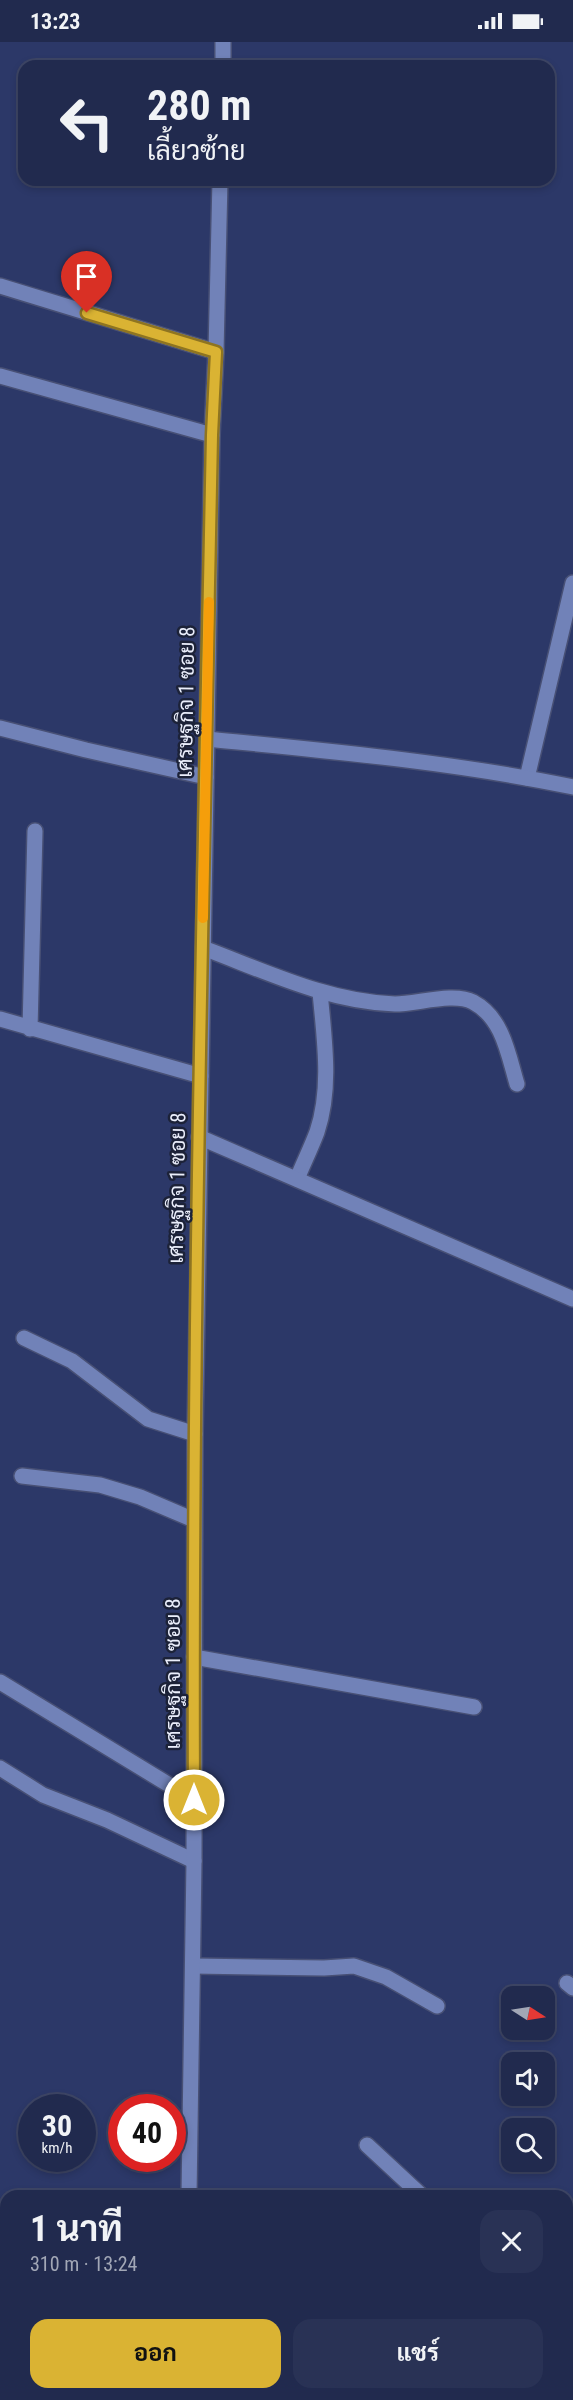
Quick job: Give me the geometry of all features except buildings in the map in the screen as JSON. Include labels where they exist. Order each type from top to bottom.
[{"type":"street","points":[[223,42],[223,60]]},
{"type":"street","name":"เศรษฐกิจ 1 ซอย 8","points":[[189,2190],[194,1861],[194,1520],[199,1137],[212,435],[220,186]]},
{"type":"street","points":[[0,286],[216,352]]},
{"type":"street","points":[[0,376],[212,435]]},
{"type":"street","points":[[527,778],[573,583]]},
{"type":"street","points":[[0,728],[206,777]]},
{"type":"street","points":[[207,739],[307,749],[527,778],[573,787]]},
{"type":"street","points":[[30,1029],[35,831]]},
{"type":"street","points":[[203,948],[320,992],[361,1001],[397,1004],[448,999],[471,1001],[489,1014],[502,1035],[517,1084]]},
{"type":"street","points":[[297,1179],[318,1131],[324,1101],[326,1071],[320,992]]},
{"type":"street","points":[[0,1019],[201,1076]]},
{"type":"street","points":[[199,1137],[573,1299]]},
{"type":"street","points":[[24,1338],[72,1361],[148,1419],[195,1434]]},
{"type":"street","points":[[22,1476],[100,1485],[140,1497],[194,1520]]},
{"type":"street","points":[[194,1657],[474,1707]]},
{"type":"street","points":[[0,1682],[194,1800]]},
{"type":"street","points":[[0,1768],[43,1795],[107,1820],[194,1861]]},
{"type":"street","points":[[192,1966],[324,1968],[354,1966],[386,1977],[437,2006]]},
{"type":"street","points":[[367,2145],[416,2190]]},
{"type":"slow traffic","points":[[203,918],[209,602]]},
{"type":"route","points":[[87,313],[216,352],[212,435],[199,1160],[194,1520],[194,1800]]}]
